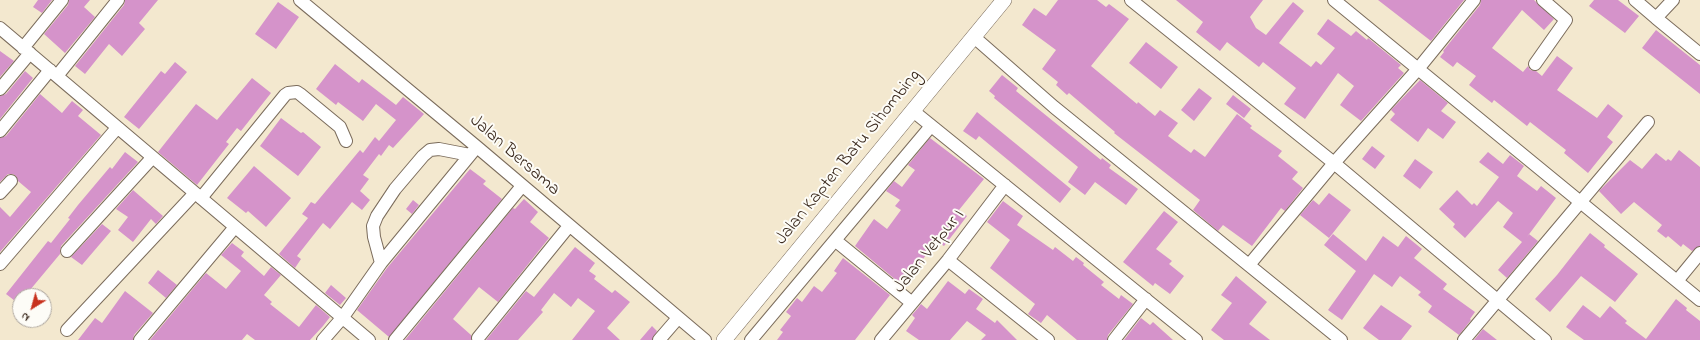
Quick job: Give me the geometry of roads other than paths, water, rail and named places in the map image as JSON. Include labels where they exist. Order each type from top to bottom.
[{"type":"street","points":[[0,89],[62,0]]},
{"type":"street","points":[[0,131],[118,0]]},
{"type":"street","name":"Jalan Bersama","points":[[300,0],[474,151],[522,186],[705,340]]},
{"type":"street","name":"Jalan Kapten Batu Sihombing","points":[[724,340],[1004,0]]},
{"type":"street","points":[[1131,0],[1334,163],[1545,340]]},
{"type":"street","points":[[1334,0],[1700,300]]},
{"type":"street","points":[[1249,265],[1334,163],[1418,69],[1474,0]]},
{"type":"street","points":[[1534,64],[1566,20],[1543,0]]},
{"type":"street","points":[[1635,0],[1700,54]]},
{"type":"street","points":[[1656,18],[1672,0]]},
{"type":"street","points":[[0,28],[369,340]]},
{"type":"street","points":[[974,37],[1054,106],[1341,340]]},
{"type":"street","points":[[67,330],[198,196],[285,95],[288,93],[297,92],[300,94],[342,130],[346,141]]},
{"type":"street","points":[[913,111],[1196,340]]},
{"type":"street","points":[[1464,340],[1496,300],[1648,122]]},
{"type":"street","points":[[751,340],[836,241],[930,126]]},
{"type":"street","points":[[0,264],[117,128]]},
{"type":"street","points":[[381,263],[374,238],[373,226],[384,204],[405,177],[430,150],[439,148],[474,151]]},
{"type":"street","points":[[323,340],[343,317],[381,263],[474,151]]},
{"type":"street","points":[[68,252],[152,158]]},
{"type":"street","points":[[0,192],[11,180]]},
{"type":"street","name":"Jalan Vetpur I","points":[[887,338],[912,303],[948,260],[1005,185]]},
{"type":"street","points":[[395,340],[522,186]]},
{"type":"street","points":[[478,338],[569,226]]},
{"type":"street","points":[[140,340],[235,227]]},
{"type":"street","points":[[836,241],[912,303]]},
{"type":"street","points":[[1677,281],[1700,253]]},
{"type":"street","points":[[948,260],[1048,340]]},
{"type":"street","points":[[1114,340],[1146,299]]},
{"type":"street","points":[[659,340],[678,318]]}]
